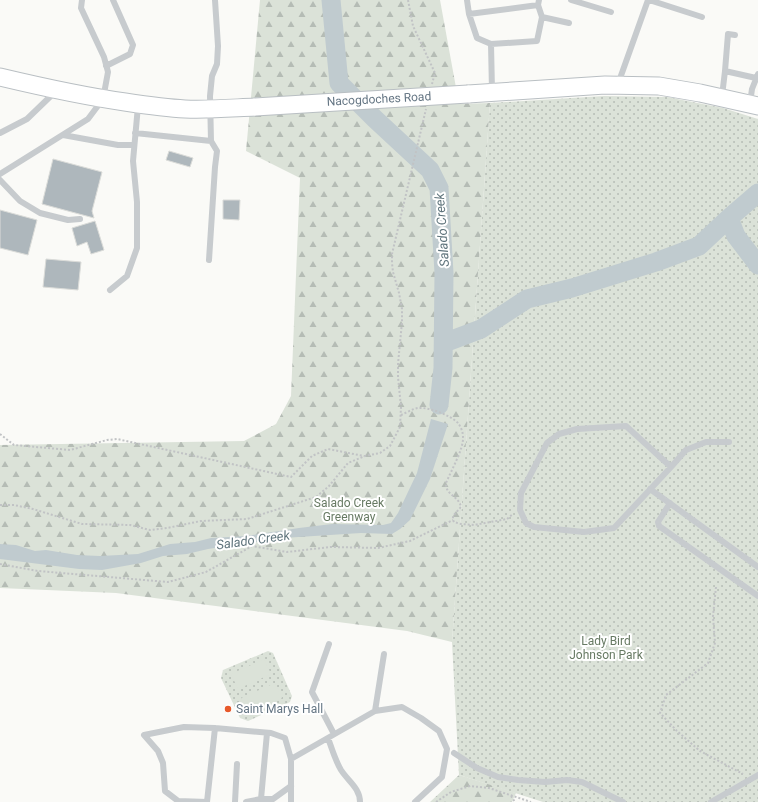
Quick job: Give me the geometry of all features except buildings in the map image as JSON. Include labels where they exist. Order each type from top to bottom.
[{"type":"main road","name":"Nacogdoches Road","points":[[0,77],[103,99],[154,107],[186,109],[255,107],[605,85],[659,86],[754,105]]},
{"type":"lane","points":[[0,174],[88,119],[103,99],[108,72],[104,57],[81,8],[82,0]]},
{"type":"lane","points":[[106,66],[130,54],[134,45],[113,0]]},
{"type":"lane","points":[[209,260],[217,151],[211,141],[210,108],[212,76],[217,64],[215,0]]},
{"type":"lane","points":[[467,0],[469,14],[477,38],[492,44],[537,41],[542,17],[538,2],[469,14]]},
{"type":"lane","points":[[571,0],[611,12]]},
{"type":"lane","points":[[617,85],[649,0],[702,17]]},
{"type":"lane","points":[[542,17],[569,23]]},
{"type":"lane","points":[[722,98],[728,34],[735,35]]},
{"type":"lane","points":[[492,44],[492,92]]},
{"type":"lane","points":[[725,71],[742,72],[757,76],[752,89],[754,105]]},
{"type":"lane","points":[[0,133],[27,119],[57,90]]},
{"type":"lane","points":[[110,290],[127,276],[137,248],[137,202],[133,161],[138,104]]},
{"type":"lane","points":[[135,133],[211,141]]},
{"type":"lane","points":[[63,135],[118,145],[134,145]]},
{"type":"lane","points":[[0,180],[20,200],[40,213],[68,220],[80,219]]},
{"type":"lane","points":[[670,467],[626,426],[577,429],[559,434],[547,443],[524,486],[521,493],[520,510],[526,523],[534,528],[584,532],[614,528],[686,450],[706,442],[729,442]]},
{"type":"lane","points":[[650,489],[758,567]]},
{"type":"lane","points":[[670,503],[658,522],[659,526],[758,596]]},
{"type":"lane","points":[[329,644],[312,692],[331,736],[334,756],[342,770],[355,787],[360,797],[360,802]]},
{"type":"lane","points":[[375,711],[384,654]]},
{"type":"lane","points":[[291,759],[375,711],[402,707],[439,731],[448,749],[442,777],[415,802]]},
{"type":"lane","points":[[215,728],[207,802],[178,802],[165,791],[163,763],[158,751],[144,735],[184,727],[215,728],[271,733],[285,738],[291,759],[291,802]]},
{"type":"lane","points":[[264,801],[268,733]]},
{"type":"lane","points":[[454,753],[477,768],[498,778],[546,782],[567,780],[582,782],[623,802]]},
{"type":"lane","points":[[235,802],[237,764]]},
{"type":"lane","points":[[711,802],[758,775]]},
{"type":"lane","points":[[246,802],[273,799],[291,786]]},
{"type":"path","points":[[408,0],[413,26],[435,73],[431,88]]},
{"type":"path","points":[[0,505],[14,505],[34,509],[82,524],[130,525],[150,530],[201,521],[247,519],[316,497],[329,486],[348,463],[365,456],[380,453],[390,446],[400,427],[401,406],[398,364],[402,322],[402,309],[393,272],[392,254],[428,104]]},
{"type":"path","points":[[0,564],[38,571],[168,582],[206,572],[252,546],[286,552],[330,547],[378,548],[410,541],[452,520],[453,516],[461,507],[461,504],[446,488],[446,482],[464,438],[462,430],[453,419],[434,411],[423,408],[414,409],[401,416]]},
{"type":"path","points":[[0,434],[14,445],[70,450],[107,440],[117,439],[291,477],[312,456],[328,449],[365,456]]},
{"type":"path","points":[[452,520],[461,524],[474,525],[507,519],[520,510]]},
{"type":"path","points":[[716,587],[713,616],[715,643],[708,663],[666,695],[660,713],[677,731],[700,751],[751,778]]},
{"type":"path","points":[[436,802],[451,792],[470,786],[489,788],[531,802]]},
{"type":"path","points":[[511,795],[515,802]]},
{"type":"green space","name":"Salado Creek Greenway","points":[[260,0],[440,0],[459,104],[490,103],[452,642],[407,631],[116,593],[0,588],[0,445],[244,441],[276,424],[291,396],[300,178],[246,151]]},
{"type":"green space","name":"Lady Bird Johnson Park","points":[[604,96],[667,97],[723,108],[758,119],[758,802],[543,802],[459,775],[452,642],[490,103]]},
{"type":"green space","points":[[268,651],[273,653],[292,696],[290,702],[248,721],[240,718],[221,678],[223,670]]},
{"type":"green space","points":[[264,659],[271,674],[238,689],[231,674]]},
{"type":"green space","points":[[275,683],[282,698],[248,713],[241,698]]},
{"type":"green space","points":[[459,775],[516,793],[512,802],[430,802]]},
{"type":"water","points":[[431,419],[448,424],[430,479],[410,520],[392,534],[361,533],[283,538],[208,549],[187,554],[163,556],[141,563],[102,570],[79,569],[0,559],[0,544],[16,545],[35,551],[46,550],[77,555],[100,556],[138,554],[170,544],[195,542],[211,538],[246,536],[332,524],[383,525],[391,523],[398,513],[417,473]]},
{"type":"waterway","name":"Salado Creek","points":[[331,0],[339,83],[430,170],[439,188],[444,273],[443,368],[439,405]]},
{"type":"waterway","points":[[444,343],[481,329],[527,299],[572,288],[656,262],[699,246],[758,193]]},
{"type":"waterway","points":[[729,218],[736,236],[758,265]]},
{"type":"place","name":"Saint Marys Hall","points":[[228,709]]}]
